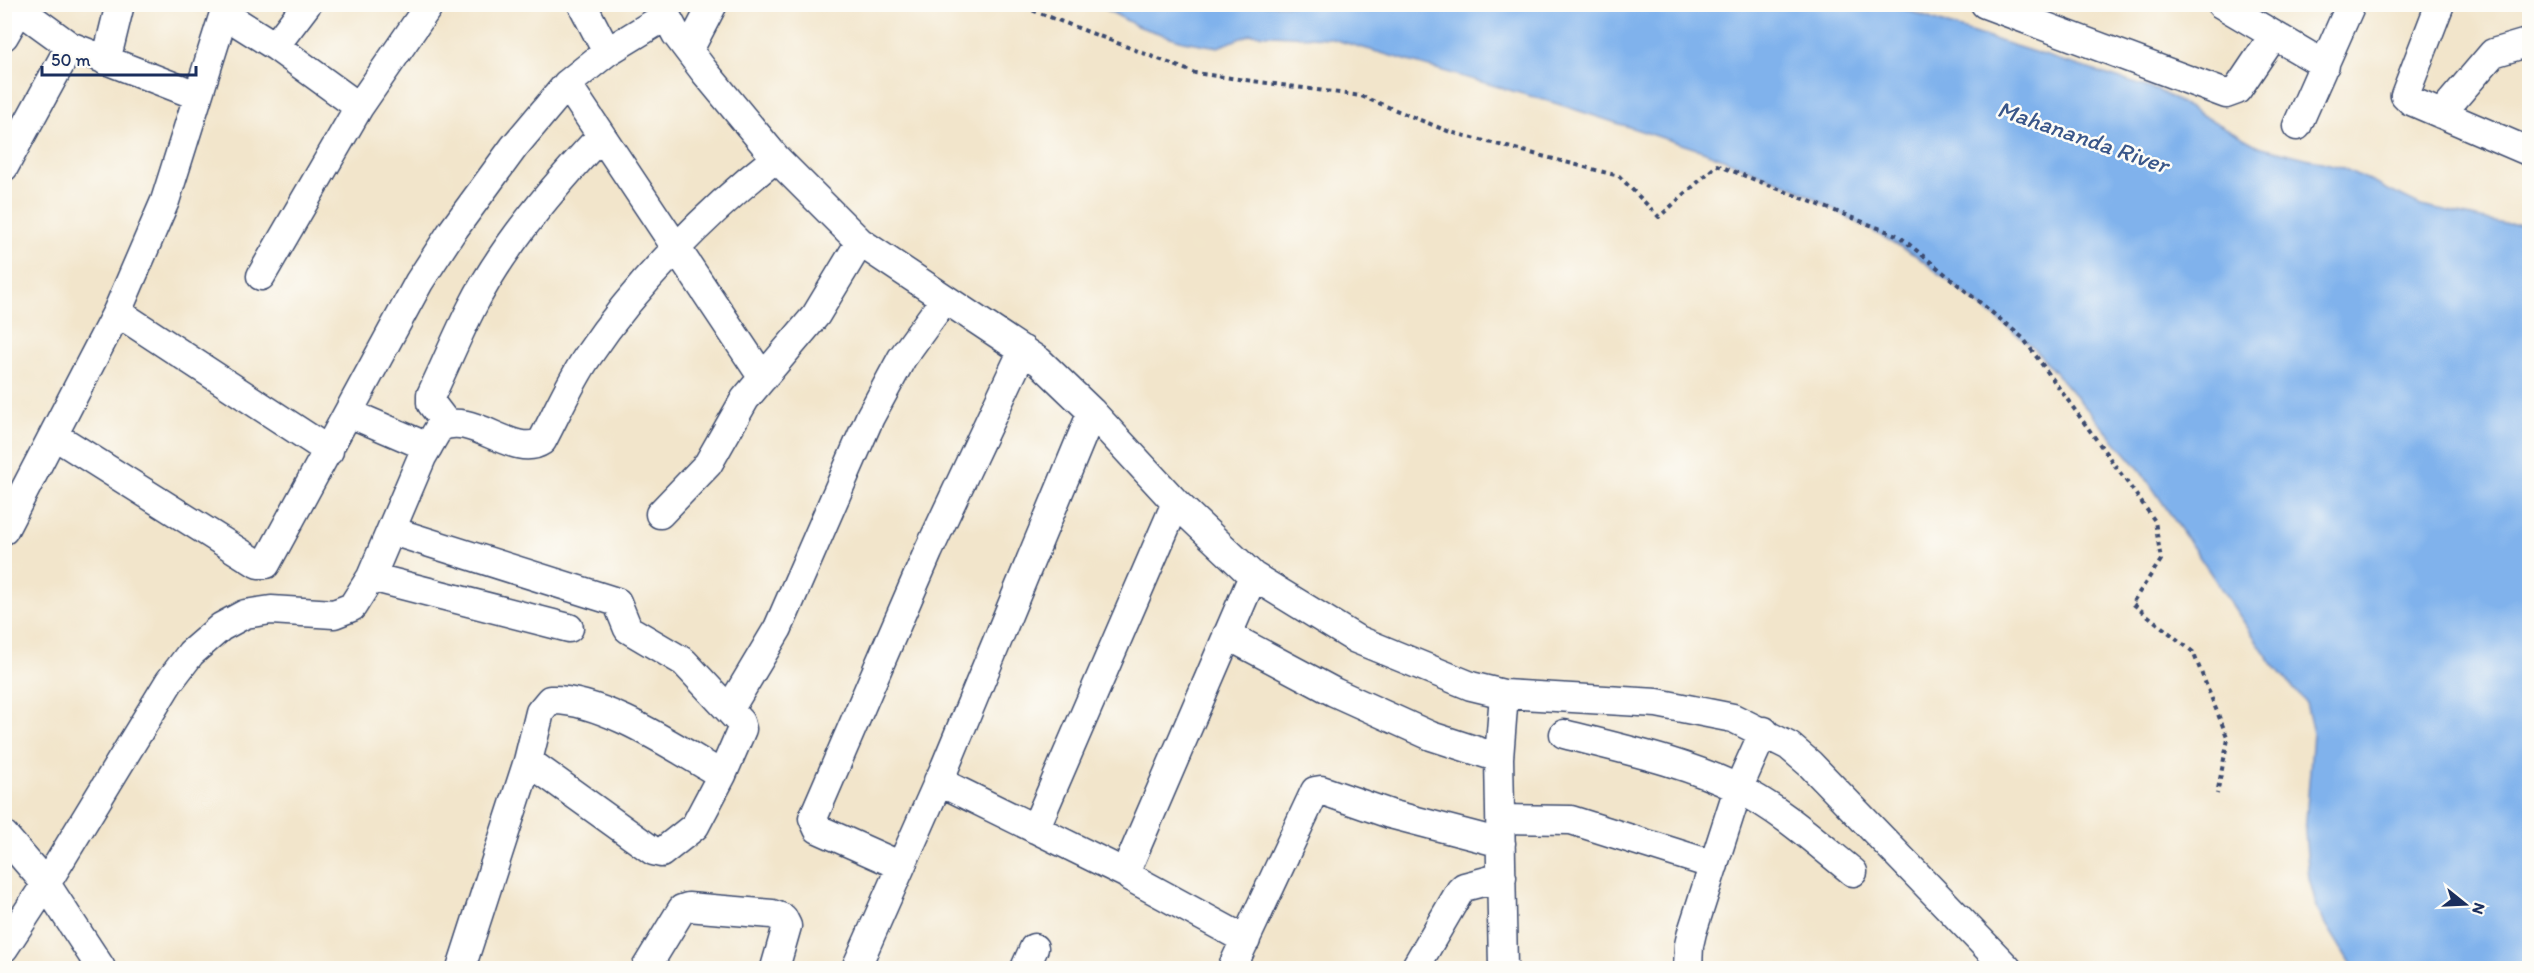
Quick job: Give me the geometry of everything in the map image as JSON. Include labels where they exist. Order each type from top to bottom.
[{"type":"street","points":[[106,61],[120,4]]},
{"type":"street","points":[[275,46],[307,4]]},
{"type":"street","points":[[261,276],[359,106],[430,4]]},
{"type":"street","points":[[582,4],[607,52]]},
{"type":"street","points":[[689,50],[712,4]]},
{"type":"street","points":[[1985,4],[2226,94],[2237,90],[2274,35]]},
{"type":"street","points":[[2221,4],[2325,65]]},
{"type":"street","points":[[2297,126],[2351,4]]},
{"type":"street","points":[[2440,4],[2405,92],[2411,101],[2529,152]]},
{"type":"street","points":[[4,36],[15,7],[70,46],[196,95]]},
{"type":"street","points":[[4,530],[55,436],[117,312],[165,201],[196,95],[225,9],[359,106]]},
{"type":"street","points":[[255,612],[266,564],[419,282],[514,147],[567,84],[663,10],[689,50],[776,158],[860,242],[1040,362],[1092,412],[1176,503],[1253,576],[1356,639],[1471,686],[1504,694],[1657,703],[1733,718],[1764,731],[1789,746],[1810,764],[1995,965]]},
{"type":"street","points":[[2441,114],[2493,52],[2529,42]]},
{"type":"street","points":[[4,167],[70,46]]},
{"type":"street","points":[[567,84],[762,378]]},
{"type":"street","points":[[447,424],[431,404],[431,395],[473,305],[514,240],[575,164],[600,137]]},
{"type":"street","points":[[4,948],[46,884],[169,682],[191,653],[221,627],[245,614],[271,610],[334,614],[343,612],[360,597],[372,577],[428,447],[439,428],[447,424],[458,423],[527,446],[542,441],[587,357],[675,250],[722,201],[776,158]]},
{"type":"street","points":[[660,514],[708,464],[732,419],[762,378],[816,315],[860,242]]},
{"type":"street","points":[[729,710],[778,628],[796,592],[870,417],[902,358],[944,300]]},
{"type":"street","points":[[117,312],[329,451]]},
{"type":"street","points":[[901,866],[818,829],[813,818],[928,552],[1023,350]]},
{"type":"street","points":[[856,969],[938,781],[1092,412]]},
{"type":"street","points":[[349,413],[428,447]]},
{"type":"street","points":[[55,436],[258,564],[266,564]]},
{"type":"street","points":[[1035,829],[1176,503]]},
{"type":"street","points":[[392,531],[617,602],[628,628],[684,663],[729,710],[742,729],[722,775],[695,826],[661,853],[653,851],[528,761]]},
{"type":"street","points":[[1127,874],[1127,865],[1253,576]]},
{"type":"street","points":[[372,577],[569,628]]},
{"type":"street","points":[[1227,635],[1334,692],[1409,726],[1499,758]]},
{"type":"street","points":[[1503,969],[1499,758],[1504,694]]},
{"type":"street","points":[[460,969],[528,761],[544,704],[558,699],[574,702],[631,723],[722,775]]},
{"type":"street","points":[[1688,969],[1689,945],[1738,789],[1764,731]]},
{"type":"street","points":[[1564,734],[1663,761],[1738,789],[1788,819],[1853,872]]},
{"type":"street","points":[[938,781],[1127,874],[1246,940]]},
{"type":"street","points":[[1232,969],[1315,791],[1321,790],[1390,814],[1501,831],[1571,820],[1714,865]]},
{"type":"street","points":[[4,835],[46,884],[101,969]]},
{"type":"street","points":[[1415,969],[1460,891],[1464,887],[1502,877]]},
{"type":"street","points":[[646,969],[682,909],[693,907],[772,914],[783,918],[787,926],[775,969]]},
{"type":"path","points":[[1016,4],[1195,73],[1361,96],[1450,132],[1619,176],[1659,217],[1717,165],[1899,236],[2023,338],[2155,521],[2161,560],[2132,603],[2193,652],[2228,739],[2217,794]]},
{"type":"water","name":"Mahananda River","points":[[1098,5],[1893,5],[1948,25],[2159,91],[2258,146],[2341,167],[2421,206],[2504,224],[2529,224],[2529,968],[2353,968],[2318,911],[2309,878],[2305,832],[2313,733],[2306,703],[2271,662],[2141,471],[2032,346],[1915,255],[1796,188],[1703,151],[1558,104],[1329,38],[1251,34],[1218,47],[1183,41],[1137,26]]}]
